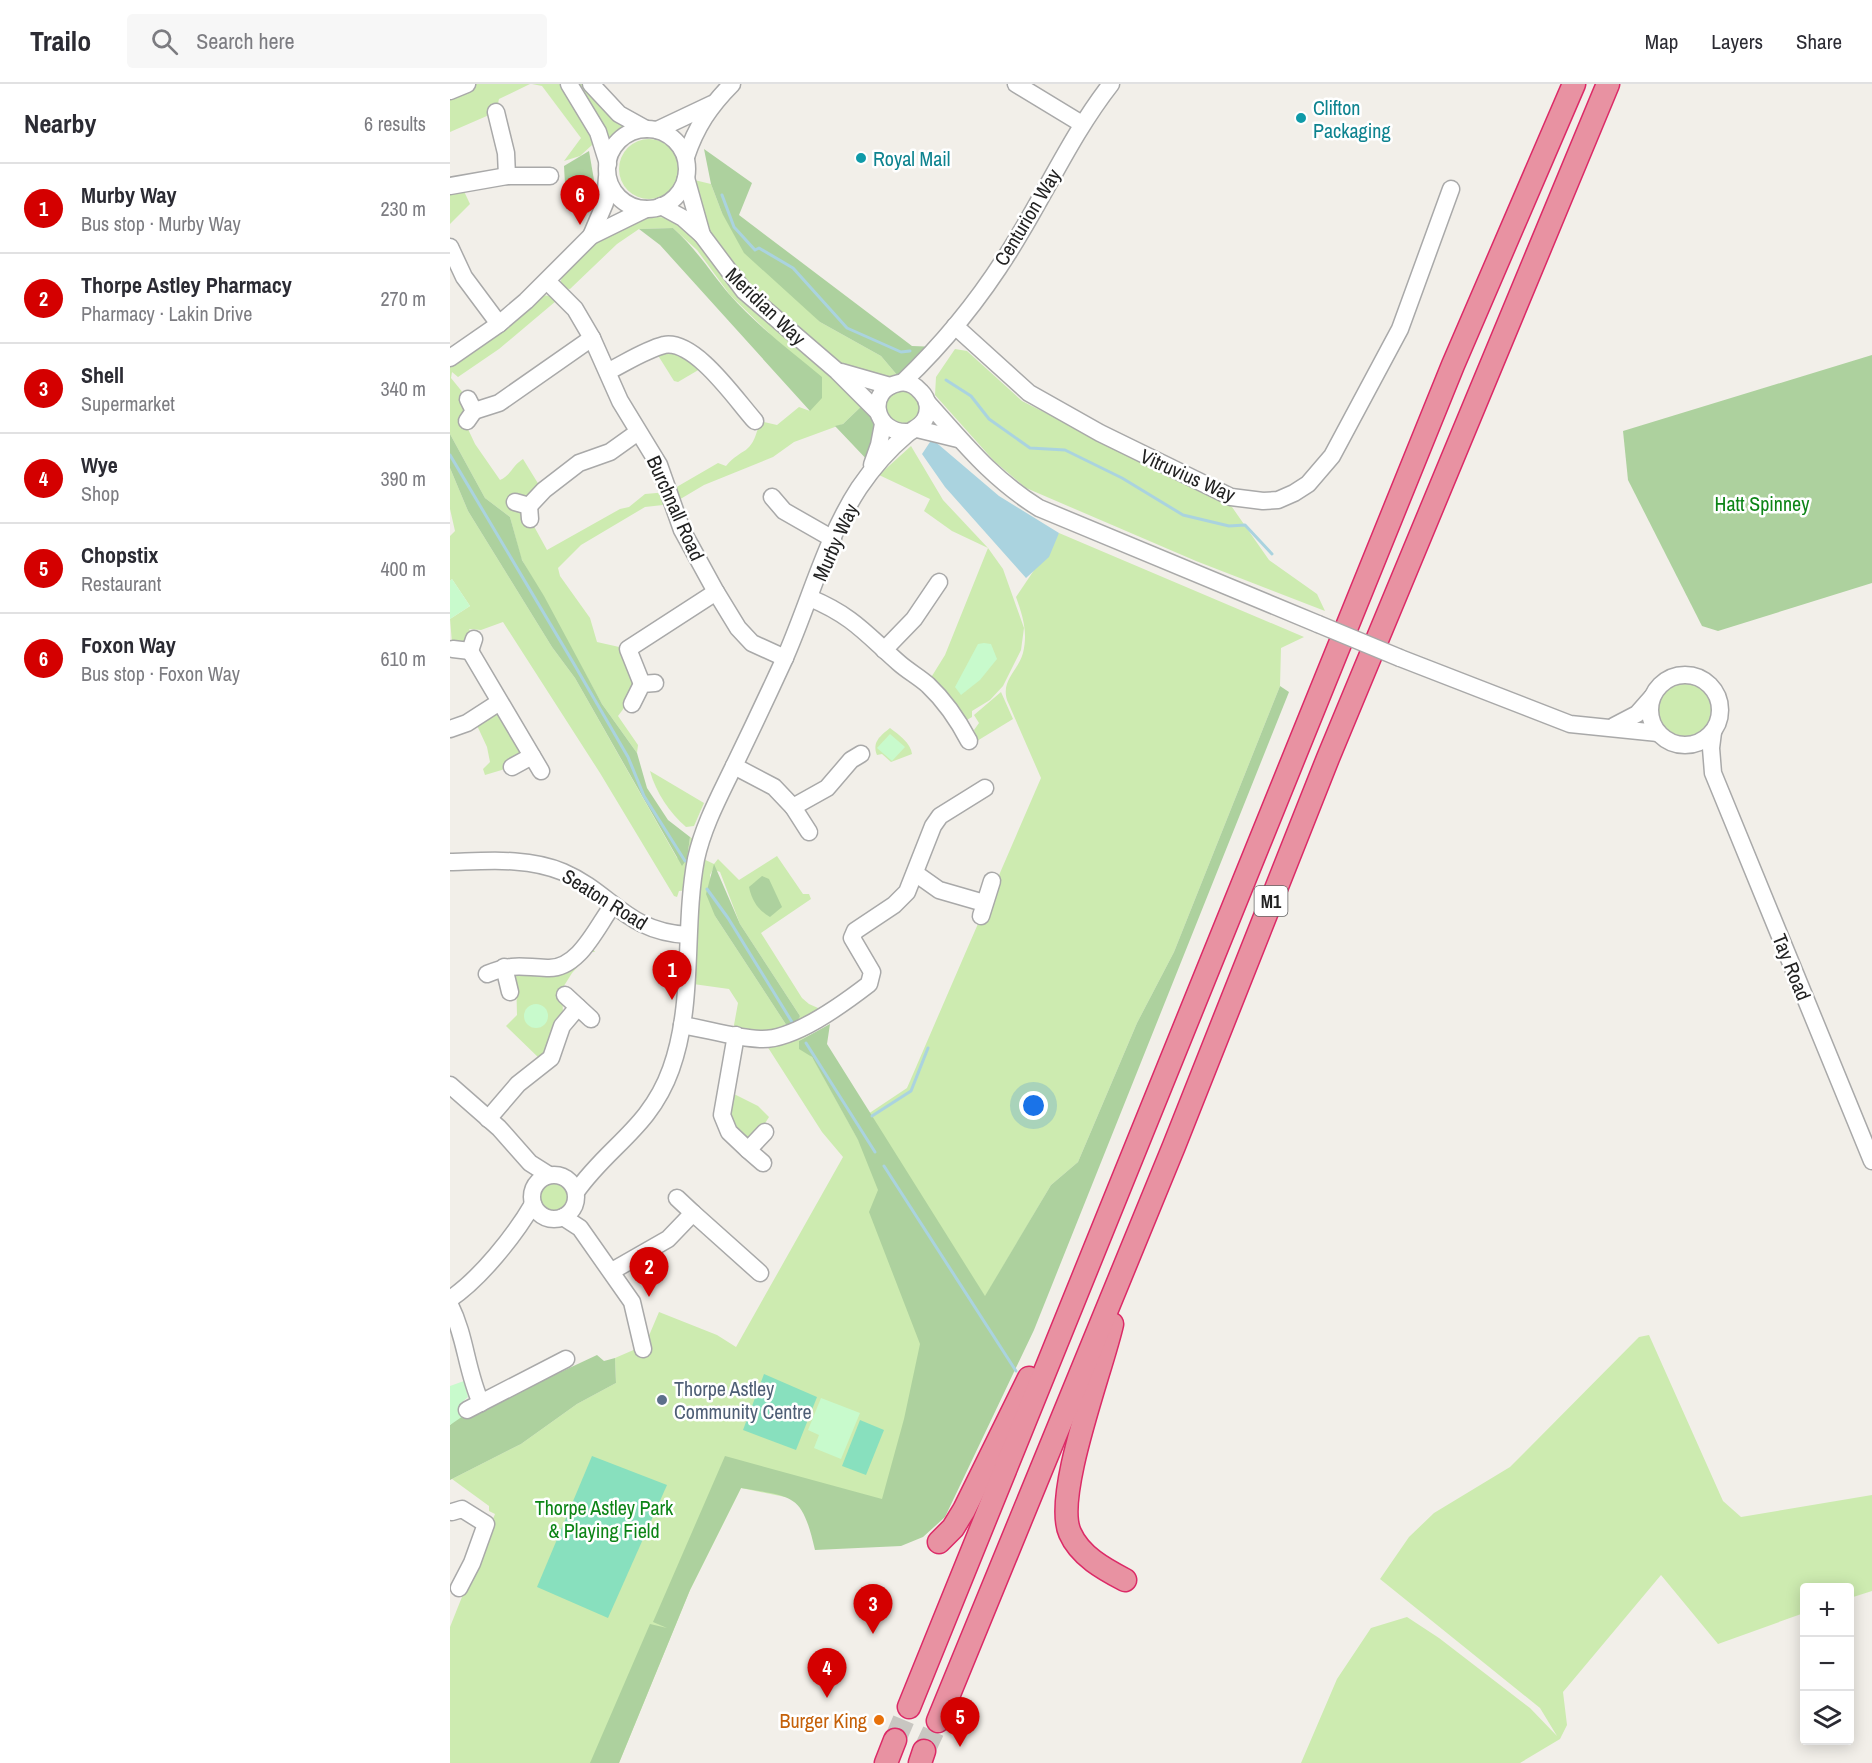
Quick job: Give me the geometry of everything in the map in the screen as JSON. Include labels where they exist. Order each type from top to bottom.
[{"type":"highway","name":"M1","points":[[909,1707],[1088,1271],[1453,365],[1574,84]]},
{"type":"highway","name":"M1","points":[[938,1721],[1328,758],[1608,84]]},
{"type":"highway","points":[[1125,1580],[1098,1564],[1082,1551],[1071,1535],[1065,1520],[1066,1500],[1085,1420],[1106,1350],[1130,1250]]},
{"type":"highway","points":[[939,1542],[953,1528],[964,1510],[1033,1370],[1088,1271]]},
{"type":"highway","points":[[886,1763],[895,1740]]},
{"type":"street","points":[[450,91],[467,84]]},
{"type":"street","points":[[569,84],[598,132],[617,195],[635,207],[654,208]]},
{"type":"street","points":[[591,84],[619,114],[675,140],[686,157]]},
{"type":"street","points":[[591,236],[654,208],[680,192],[686,178],[686,157],[698,125],[712,104],[732,84]]},
{"type":"street","points":[[1016,84],[1082,124]]},
{"type":"street","name":"Centurion Way","points":[[896,384],[939,347],[955,326],[1021,232],[1082,124],[1111,84]]},
{"type":"street","points":[[450,358],[499,324],[547,281],[591,236],[605,203],[608,169],[613,149],[624,136],[652,129],[712,104]]},
{"type":"street","points":[[496,112],[506,153],[507,176]]},
{"type":"street","points":[[450,186],[507,176],[554,175]]},
{"type":"street","name":"Meridian Way","points":[[686,178],[702,235]]},
{"type":"street","name":"Vitruvius Way","points":[[955,326],[1029,393],[1100,433],[1232,497],[1248,501],[1278,500],[1308,484],[1346,434],[1400,329],[1451,189]]},
{"type":"street","name":"Meridian Way","points":[[654,208],[683,218],[702,235],[744,291],[837,371],[880,418]]},
{"type":"street","points":[[450,247],[464,278],[499,324]]},
{"type":"street","name":"Burchnall Road","points":[[547,281],[575,309],[592,338],[609,371],[620,401],[659,465],[682,530],[738,628],[752,643],[785,658]]},
{"type":"street","points":[[470,410],[499,403],[523,384],[592,338]]},
{"type":"street","points":[[609,371],[644,352],[666,345],[681,346],[705,364],[756,425]]},
{"type":"street","name":"Centurion Way","points":[[926,399],[929,370],[939,347]]},
{"type":"street","name":"Meridian Way","points":[[837,371],[896,384]]},
{"type":"street","points":[[957,439],[913,430],[890,430],[880,418],[878,402],[896,384],[916,386],[957,439],[1008,488],[1039,508],[1547,717],[1570,724],[1614,726],[1658,733]]},
{"type":"street","points":[[913,430],[924,421],[926,399]]},
{"type":"street","name":"Murby Way","points":[[571,1205],[592,1169],[630,1136],[649,1112],[671,1070],[682,1025],[690,890],[700,843],[785,658],[833,539],[869,474],[879,445],[880,418]]},
{"type":"street","name":"Murby Way","points":[[869,474],[913,430]]},
{"type":"street","points":[[524,509],[573,467],[610,452],[638,432]]},
{"type":"street","points":[[772,497],[778,516],[833,539]]},
{"type":"street","points":[[884,650],[914,619],[941,580]]},
{"type":"street","points":[[632,704],[649,684],[622,648],[716,592]]},
{"type":"street","points":[[810,598],[835,608],[854,621],[884,650],[927,684],[966,720],[969,741]]},
{"type":"street","points":[[465,646],[541,771]]},
{"type":"street","points":[[1614,726],[1637,714],[1659,686],[1670,678],[1684,675],[1697,677],[1714,690],[1719,699],[1720,711],[1713,732],[1704,740],[1681,746],[1668,741],[1658,733],[1650,716],[1652,697]]},
{"type":"street","points":[[450,729],[467,723],[498,703]]},
{"type":"street","name":"Tay Road","points":[[1713,732],[1711,748],[1713,773],[1872,1161]]},
{"type":"street","name":"Tay Road","points":[[1681,746],[1696,755],[1713,773]]},
{"type":"street","points":[[792,807],[827,788],[851,760],[866,752]]},
{"type":"street","points":[[512,767],[532,756]]},
{"type":"street","points":[[734,766],[774,787],[792,807],[809,832]]},
{"type":"street","points":[[682,1025],[760,1039],[790,1033],[869,984],[873,979],[872,972],[852,938],[855,931],[900,900],[907,892],[933,826],[940,816],[982,796]]},
{"type":"street","name":"Seaton Road","points":[[450,862],[517,862],[549,866],[567,873],[654,931],[687,935]]},
{"type":"street","points":[[915,873],[939,890],[982,909],[992,881]]},
{"type":"street","points":[[487,974],[504,967],[525,965],[548,968],[568,963],[584,947],[613,905]]},
{"type":"street","points":[[504,967],[510,992]]},
{"type":"street","points":[[565,995],[591,1019]]},
{"type":"street","points":[[488,1119],[518,1084],[551,1058],[562,1026],[578,1007]]},
{"type":"street","points":[[736,1035],[722,1115],[729,1132],[763,1163]]},
{"type":"street","points":[[450,1085],[488,1119],[530,1163],[557,1176],[580,1228],[612,1271],[646,1327],[644,1349]]},
{"type":"street","points":[[748,1150],[765,1132]]},
{"type":"street","points":[[530,1163],[539,1211]]},
{"type":"street","name":"Murby Way","points":[[557,1176],[592,1169]]},
{"type":"street","points":[[535,1187],[557,1176]]},
{"type":"street","points":[[677,1198],[751,1271]]},
{"type":"street","points":[[450,1299],[473,1280],[518,1230],[539,1211],[571,1205]]},
{"type":"street","points":[[612,1271],[668,1239],[693,1213]]},
{"type":"street","points":[[450,1305],[461,1326],[474,1406],[556,1359]]},
{"type":"street","points":[[452,1512],[462,1509],[486,1524],[472,1563],[458,1567],[459,1588]]},
{"type":"green space","points":[[466,84],[530,84],[499,99],[496,112],[450,132],[450,91]]},
{"type":"green space","points":[[532,84],[591,84],[638,130],[618,142],[608,164],[604,150],[592,145],[580,156],[564,161],[581,138],[542,86]]},
{"type":"green space","points":[[649,139],[670,148],[679,169],[670,190],[649,199],[628,190],[619,169],[628,148]]},
{"type":"green space","points":[[704,149],[752,183],[739,215],[912,346],[939,347],[903,382],[881,356],[820,322],[744,253],[722,213],[711,184]]},
{"type":"green space","points":[[589,151],[594,180],[589,213],[565,184],[564,166]]},
{"type":"green space","points":[[686,178],[711,184],[722,213],[820,322],[881,356],[903,382],[839,371],[867,401],[843,424],[794,442],[773,457],[704,485],[672,504],[645,507],[581,545],[558,568],[560,576],[590,618],[597,642],[628,649],[642,684],[618,716],[638,745],[637,753],[602,704],[521,558],[510,517],[485,498],[450,434],[450,365],[542,295],[550,296],[556,301],[499,349],[458,377],[452,372],[451,378],[468,399],[467,427],[475,444],[500,480],[523,459],[539,485],[530,519],[547,550],[620,509],[629,507],[645,494],[668,492],[718,463],[726,466],[750,447],[759,424],[764,422],[777,425],[799,407],[810,411],[769,333],[730,295],[697,250],[673,228],[639,229],[617,244],[570,289],[561,288],[562,277],[582,253],[631,224],[664,217],[701,234]]},
{"type":"green space","points":[[462,187],[470,204],[450,224],[450,190]]},
{"type":"green space","points":[[673,228],[696,252],[739,305],[822,377],[822,398],[810,411],[660,245],[639,229]]},
{"type":"green space","points":[[666,345],[700,369],[678,382],[674,381],[654,349]]},
{"type":"green space","points":[[955,349],[967,351],[1022,401],[1232,507],[1269,560],[1317,594],[1325,611],[1196,561],[1026,488],[994,461],[935,395],[936,377]]},
{"type":"green space","name":"Hatt Spinney","points":[[1872,355],[1872,583],[1718,631],[1702,626],[1628,480],[1623,431]]},
{"type":"green space","points":[[902,390],[914,395],[919,407],[914,419],[902,424],[890,419],[885,407],[890,395]]},
{"type":"green space","points":[[867,401],[878,412],[872,465],[835,426],[843,424]]},
{"type":"green space","points":[[450,434],[485,498],[510,517],[522,560],[602,704],[637,753],[647,788],[668,820],[690,837],[687,859],[682,866],[575,678],[552,647],[468,511],[450,468]]},
{"type":"green space","points":[[911,446],[943,500],[988,548],[952,531],[924,511],[930,499],[879,475]]},
{"type":"green space","name":"Thorpe Astley Park & Playing Field","points":[[450,468],[468,511],[552,647],[575,678],[677,858],[687,859],[690,837],[700,843],[697,856],[714,864],[718,859],[739,880],[777,856],[803,894],[809,894],[811,899],[761,933],[802,998],[809,1004],[827,1012],[807,1025],[812,1033],[799,1041],[814,1060],[871,1163],[960,1339],[901,1509],[790,1498],[741,1488],[690,1590],[619,1763],[450,1763],[450,1627],[495,1514],[489,1511],[489,1506],[452,1479],[521,1444],[577,1404],[616,1383],[615,1358],[645,1345],[659,1312],[717,1335],[736,1347],[843,1157],[822,1132],[767,1046],[736,1035],[734,1025],[738,1003],[729,989],[686,983],[691,890],[679,891],[677,897],[674,896],[600,773],[503,622],[481,630],[469,629],[474,639],[470,651],[452,643],[450,619],[470,606],[452,579],[450,581],[450,536],[455,531],[450,509]],"holes":[[[713,869],[720,872],[740,924],[800,1016],[787,1026],[715,916],[710,875]]]},
{"type":"green space","points":[[1059,533],[1304,637],[1281,648],[1280,686],[1174,952],[1137,1023],[1078,1162],[1051,1185],[985,1297],[868,1114],[907,1088],[1041,778],[1007,700],[1006,687],[1021,659],[1025,638],[1021,611],[1016,597]]},
{"type":"green space","points":[[988,548],[1003,569],[1024,628],[1021,650],[1003,686],[990,700],[972,711],[972,717],[960,724],[927,684],[945,655]]},
{"type":"green space","points":[[452,579],[470,606],[450,619],[450,581]]},
{"type":"green space","points":[[978,644],[991,644],[997,659],[980,680],[961,695],[955,687]]},
{"type":"green space","points":[[1679,683],[1689,683],[1699,687],[1707,695],[1711,710],[1707,725],[1699,733],[1689,737],[1679,737],[1669,733],[1661,725],[1657,715],[1657,705],[1661,695],[1669,687]]},
{"type":"green space","points":[[1280,686],[1289,692],[1034,1330],[945,1517],[923,1537],[901,1546],[815,1550],[806,1518],[793,1501],[774,1494],[741,1488],[690,1590],[619,1763],[590,1763],[650,1624],[667,1628],[653,1622],[725,1456],[882,1499],[904,1419],[920,1344],[869,1212],[878,1190],[858,1140],[812,1057],[799,1049],[799,1041],[830,1024],[827,1044],[985,1296],[1051,1185],[1078,1162],[1137,1023],[1174,952]]},
{"type":"green space","points":[[1001,692],[1013,719],[977,741],[974,730],[979,723],[974,715]]},
{"type":"green space","points":[[498,703],[532,756],[512,767],[485,775],[483,769],[490,762],[487,747],[474,719]]},
{"type":"green space","points":[[890,728],[907,743],[912,754],[891,762],[882,754],[877,755],[876,743]]},
{"type":"green space","points":[[890,734],[905,747],[892,761],[877,748]]},
{"type":"green space","points":[[650,771],[704,803],[694,826],[686,827],[669,809]]},
{"type":"green space","points":[[714,864],[740,924],[800,1016],[796,1024],[787,1026],[715,916],[706,894]]},
{"type":"green space","points":[[762,876],[769,879],[782,907],[770,917],[756,905],[749,887]]},
{"type":"green space","points":[[593,949],[595,952],[591,952],[572,973],[562,989],[563,1014],[542,1061],[506,1026],[517,1015],[516,975],[519,972]]},
{"type":"green space","points":[[536,1004],[541,1005],[547,1011],[547,1021],[541,1027],[536,1028],[531,1027],[525,1021],[524,1016],[525,1011],[531,1005]]},
{"type":"green space","points":[[726,1090],[758,1106],[769,1117],[748,1150],[722,1110]]},
{"type":"green space","points":[[554,1175],[569,1182],[576,1197],[569,1212],[554,1219],[539,1212],[532,1197],[539,1182]]},
{"type":"green space","points":[[1649,1335],[1723,1501],[1741,1517],[1872,1495],[1872,1591],[1854,1597],[1854,1583],[1800,1583],[1800,1614],[1718,1644],[1661,1575],[1563,1692],[1567,1725],[1560,1739],[1520,1763],[1301,1763],[1337,1679],[1371,1628],[1407,1617],[1439,1638],[1530,1708],[1557,1736],[1540,1708],[1380,1579],[1409,1537],[1434,1513],[1510,1467],[1639,1337]]},
{"type":"green space","points":[[597,1355],[604,1361],[615,1358],[616,1383],[577,1404],[521,1444],[450,1480],[450,1425],[459,1416],[465,1417]]},
{"type":"green space","points":[[764,1374],[817,1397],[796,1450],[743,1430]]},
{"type":"green space","points":[[464,1381],[468,1397],[460,1404],[466,1414],[450,1425],[450,1386]]},
{"type":"green space","points":[[821,1398],[860,1413],[841,1459],[814,1448],[819,1435],[808,1430]]},
{"type":"green space","points":[[860,1420],[884,1430],[866,1475],[842,1466]]},
{"type":"green space","points":[[592,1456],[667,1485],[608,1618],[537,1587]]},
{"type":"water","points":[[932,439],[999,496],[1059,533],[1049,557],[1026,578],[945,487],[922,454]]},
{"type":"waterway","points":[[722,195],[734,227],[755,250],[759,248],[793,268],[847,328],[901,352],[910,351]]},
{"type":"waterway","points":[[946,380],[971,396],[989,419],[1030,448],[1065,450],[1122,478],[1183,515],[1229,526],[1245,525],[1272,554]]},
{"type":"waterway","points":[[450,455],[628,757],[644,796],[685,861]]},
{"type":"waterway","points":[[707,889],[728,918],[792,1022]]},
{"type":"waterway","points":[[806,1043],[875,1152]]},
{"type":"waterway","points":[[872,1116],[911,1091],[928,1048]]},
{"type":"waterway","points":[[884,1166],[1016,1371]]},
{"type":"tunnel","points":[[895,1740],[909,1707]]},
{"type":"tunnel","points":[[924,1751],[938,1721]]},
{"type":"place","name":"Clifton Packaging","points":[[1301,118]]},
{"type":"place","name":"Royal Mail","points":[[861,158]]},
{"type":"place","name":"Foxon Way","points":[[580,225]]},
{"type":"place","name":"Murby Way","points":[[672,1000]]},
{"type":"place","name":"Thorpe Astley Pharmacy","points":[[649,1297]]},
{"type":"place","name":"Thorpe Astley Community Centre","points":[[662,1400]]},
{"type":"place","name":"Shell","points":[[873,1634]]},
{"type":"place","name":"Wye","points":[[827,1698]]},
{"type":"place","name":"Burger King","points":[[879,1720]]},
{"type":"place","name":"Chopstix","points":[[960,1747]]}]
